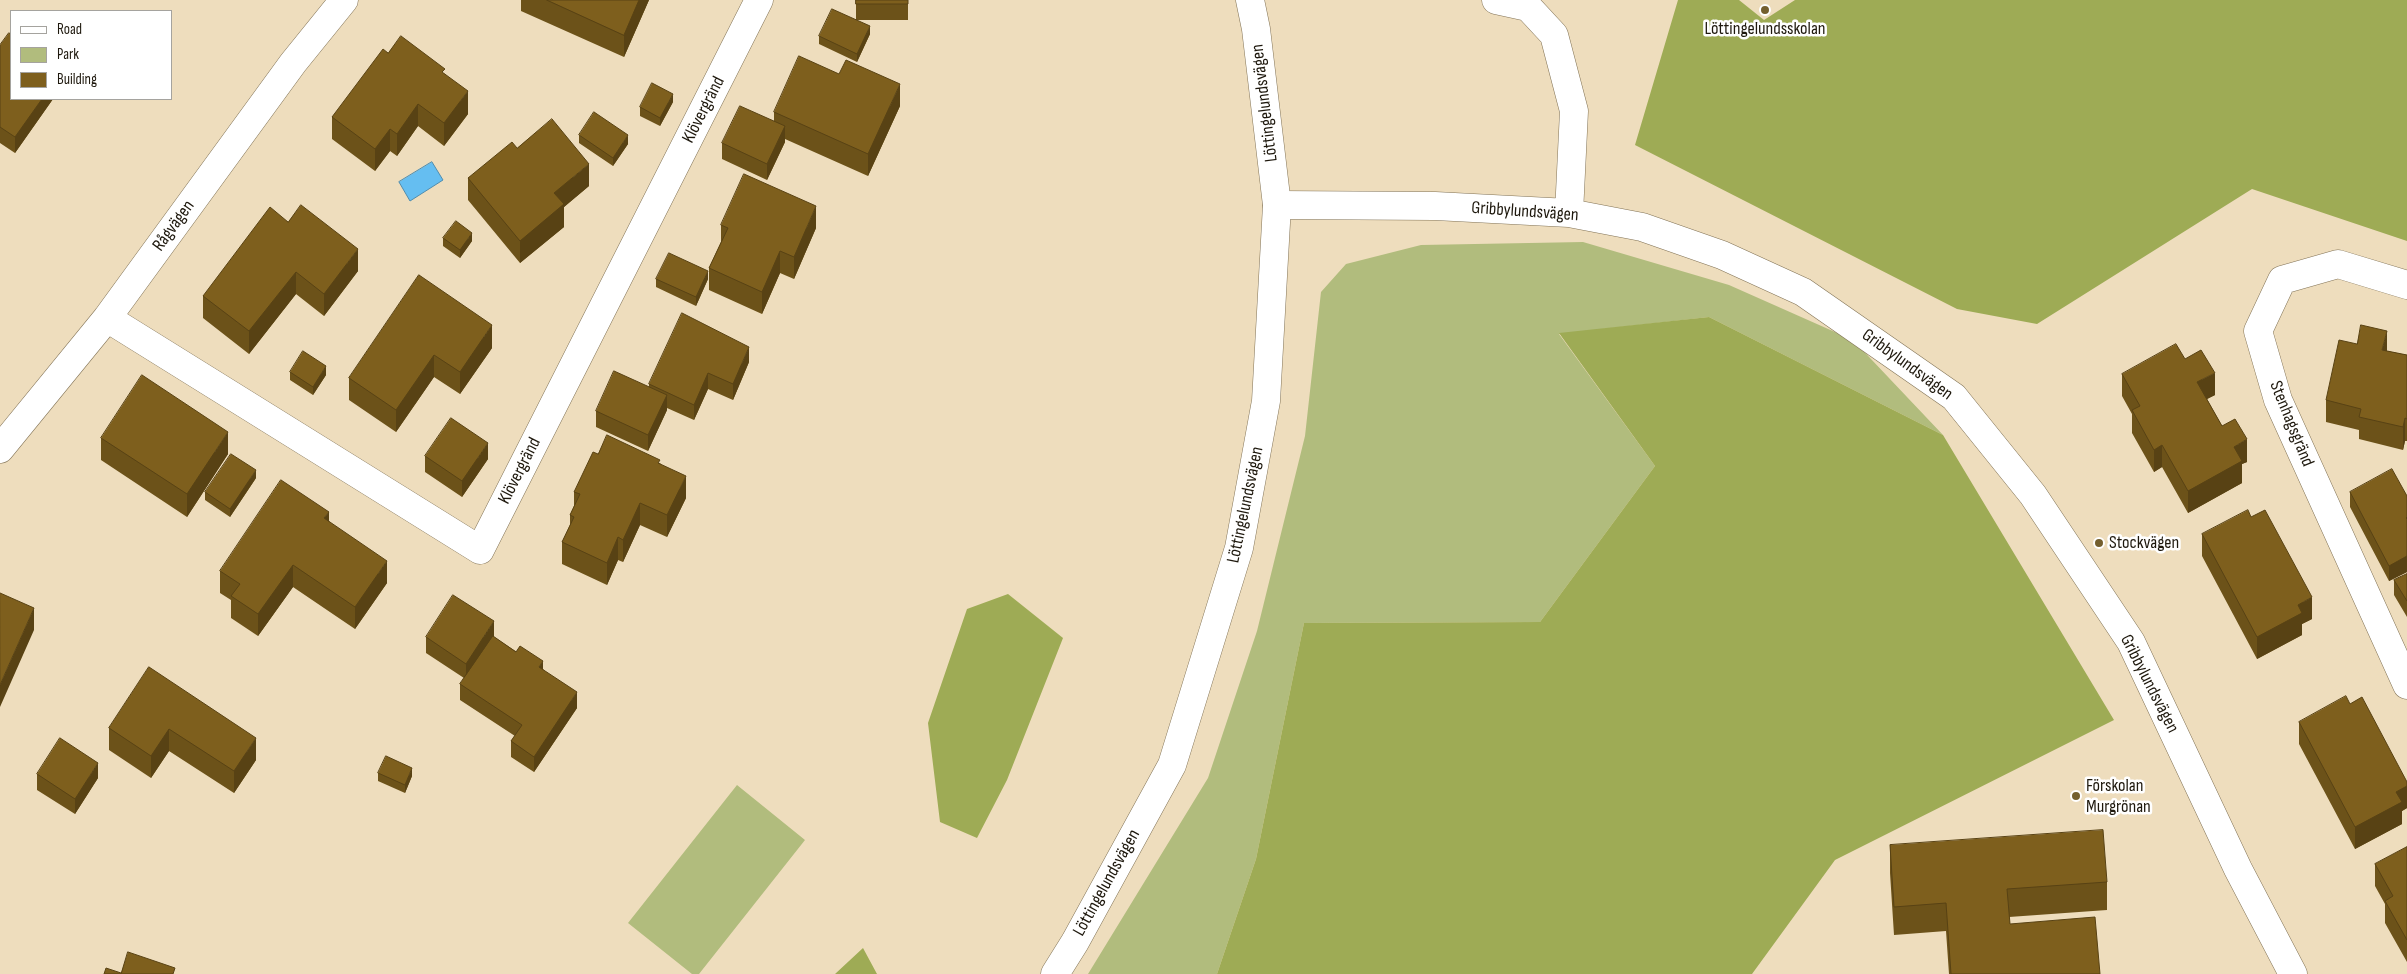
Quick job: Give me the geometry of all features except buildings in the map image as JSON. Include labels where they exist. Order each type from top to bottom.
[{"type":"street","name":"Rågvägen","points":[[0,449],[107,318],[293,63],[344,0]]},
{"type":"street","name":"Klövergränd","points":[[107,318],[480,550],[760,0]]},
{"type":"street","name":"Löttingelundsvägen","points":[[1055,974],[1075,942],[1172,765],[1239,548],[1266,401],[1277,205],[1256,29],[1250,0]]},
{"type":"street","points":[[1496,0],[1528,7],[1554,35],[1574,111],[1569,213]]},
{"type":"street","name":"Gribbylundsvägen","points":[[1277,205],[1435,206],[1569,213],[1642,227],[1722,255],[1803,292],[1954,397],[2033,495],[2131,642],[2234,860],[2292,974]]},
{"type":"street","name":"Stenhagsgränd","points":[[2407,285],[2338,264],[2282,280],[2258,330],[2278,400],[2407,686]]},
{"type":"green space","points":[[1678,0],[1739,0],[1764,20],[1795,0],[2407,0],[2407,241],[2252,189],[2037,324],[1957,309],[1635,145]]},
{"type":"green space","points":[[1583,242],[1729,285],[1853,340],[1943,435],[1709,317],[1559,334],[1655,466],[1540,622],[1304,623],[1256,859],[1217,974],[1088,974],[1208,778],[1257,631],[1305,436],[1321,292],[1346,264],[1421,245]]},
{"type":"green space","points":[[1709,317],[1943,435],[2114,720],[1835,860],[1752,974],[1217,974],[1256,859],[1304,623],[1540,622],[1655,466],[1559,333]]},
{"type":"green space","points":[[1008,594],[1063,638],[1007,780],[977,838],[940,822],[928,723],[967,609]]},
{"type":"green space","points":[[737,785],[805,840],[699,974],[692,974],[628,923]]},
{"type":"green space","points":[[863,948],[877,974],[835,974]]},
{"type":"water","points":[[432,162],[443,180],[410,201],[399,182]]},
{"type":"place","name":"Löttingelundsskolan","points":[[1765,10]]},
{"type":"place","name":"Stockvägen","points":[[2099,543]]},
{"type":"place","name":"Förskolan Murgrönan","points":[[2076,796]]}]
